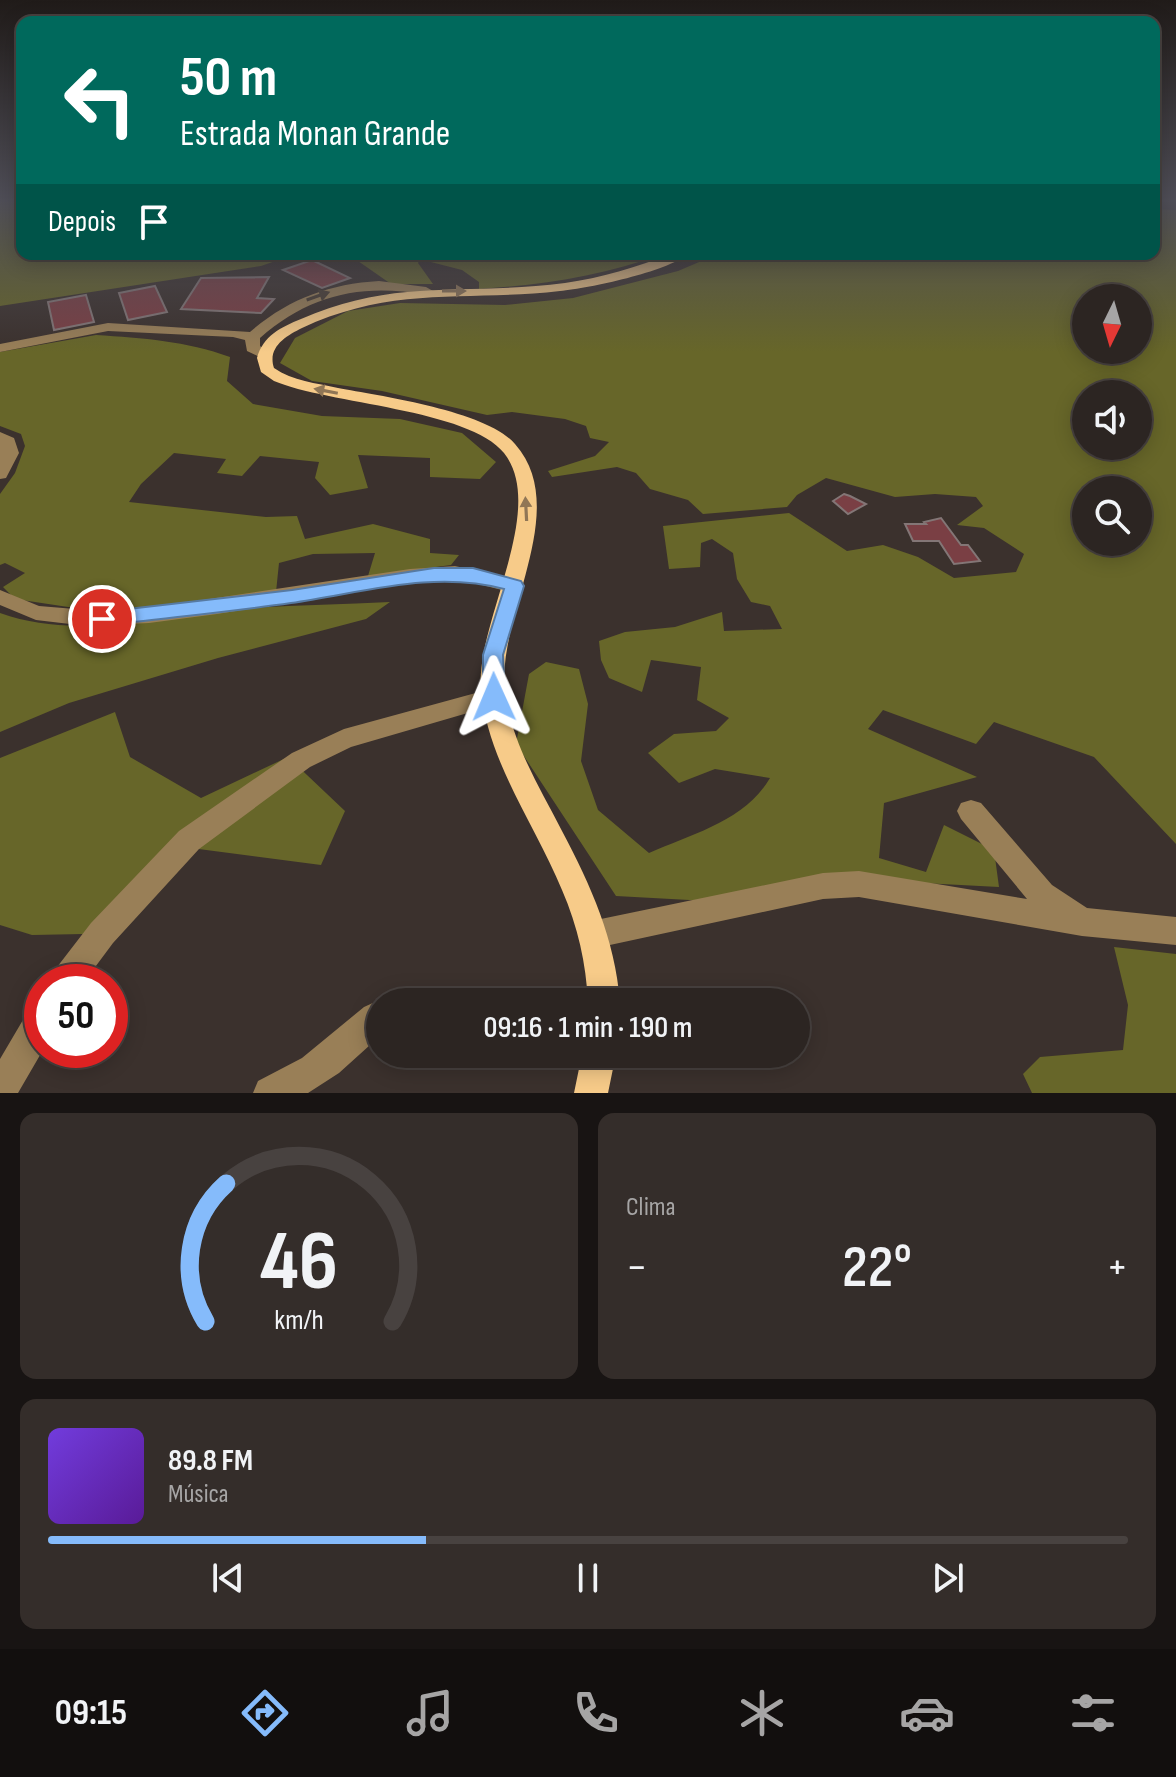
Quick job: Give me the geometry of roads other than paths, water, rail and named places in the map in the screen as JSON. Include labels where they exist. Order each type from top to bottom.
[{"type":"main road","points":[[604,988],[596,934],[502,737],[494,697],[493,655],[514,586],[527,526],[520,461],[509,447],[489,432],[459,420],[301,385],[269,373],[264,364],[264,355],[272,342],[320,314],[382,294],[562,287],[600,280],[663,260]]},
{"type":"main road","points":[[591,1093],[596,1068]]},
{"type":"street","points":[[264,355],[252,348],[253,337],[282,311],[329,292],[367,284],[426,291]]},
{"type":"street","points":[[0,348],[108,327],[233,333],[253,337]]},
{"type":"street","points":[[0,437],[8,442],[10,453],[0,474]]},
{"type":"street","points":[[0,597],[10,606],[52,616],[102,619],[292,597],[434,574],[473,574],[514,586]]},
{"type":"street","points":[[79,964],[102,933],[189,840],[301,760],[344,739],[494,697]]},
{"type":"street","points":[[971,811],[1042,895],[1082,922]]},
{"type":"street","points":[[596,934],[823,886],[859,884],[1082,922],[1176,931]]},
{"type":"street","points":[[270,1093],[301,1081],[332,1059],[366,1027]]},
{"type":"street","points":[[0,1091],[24,1050]]}]
